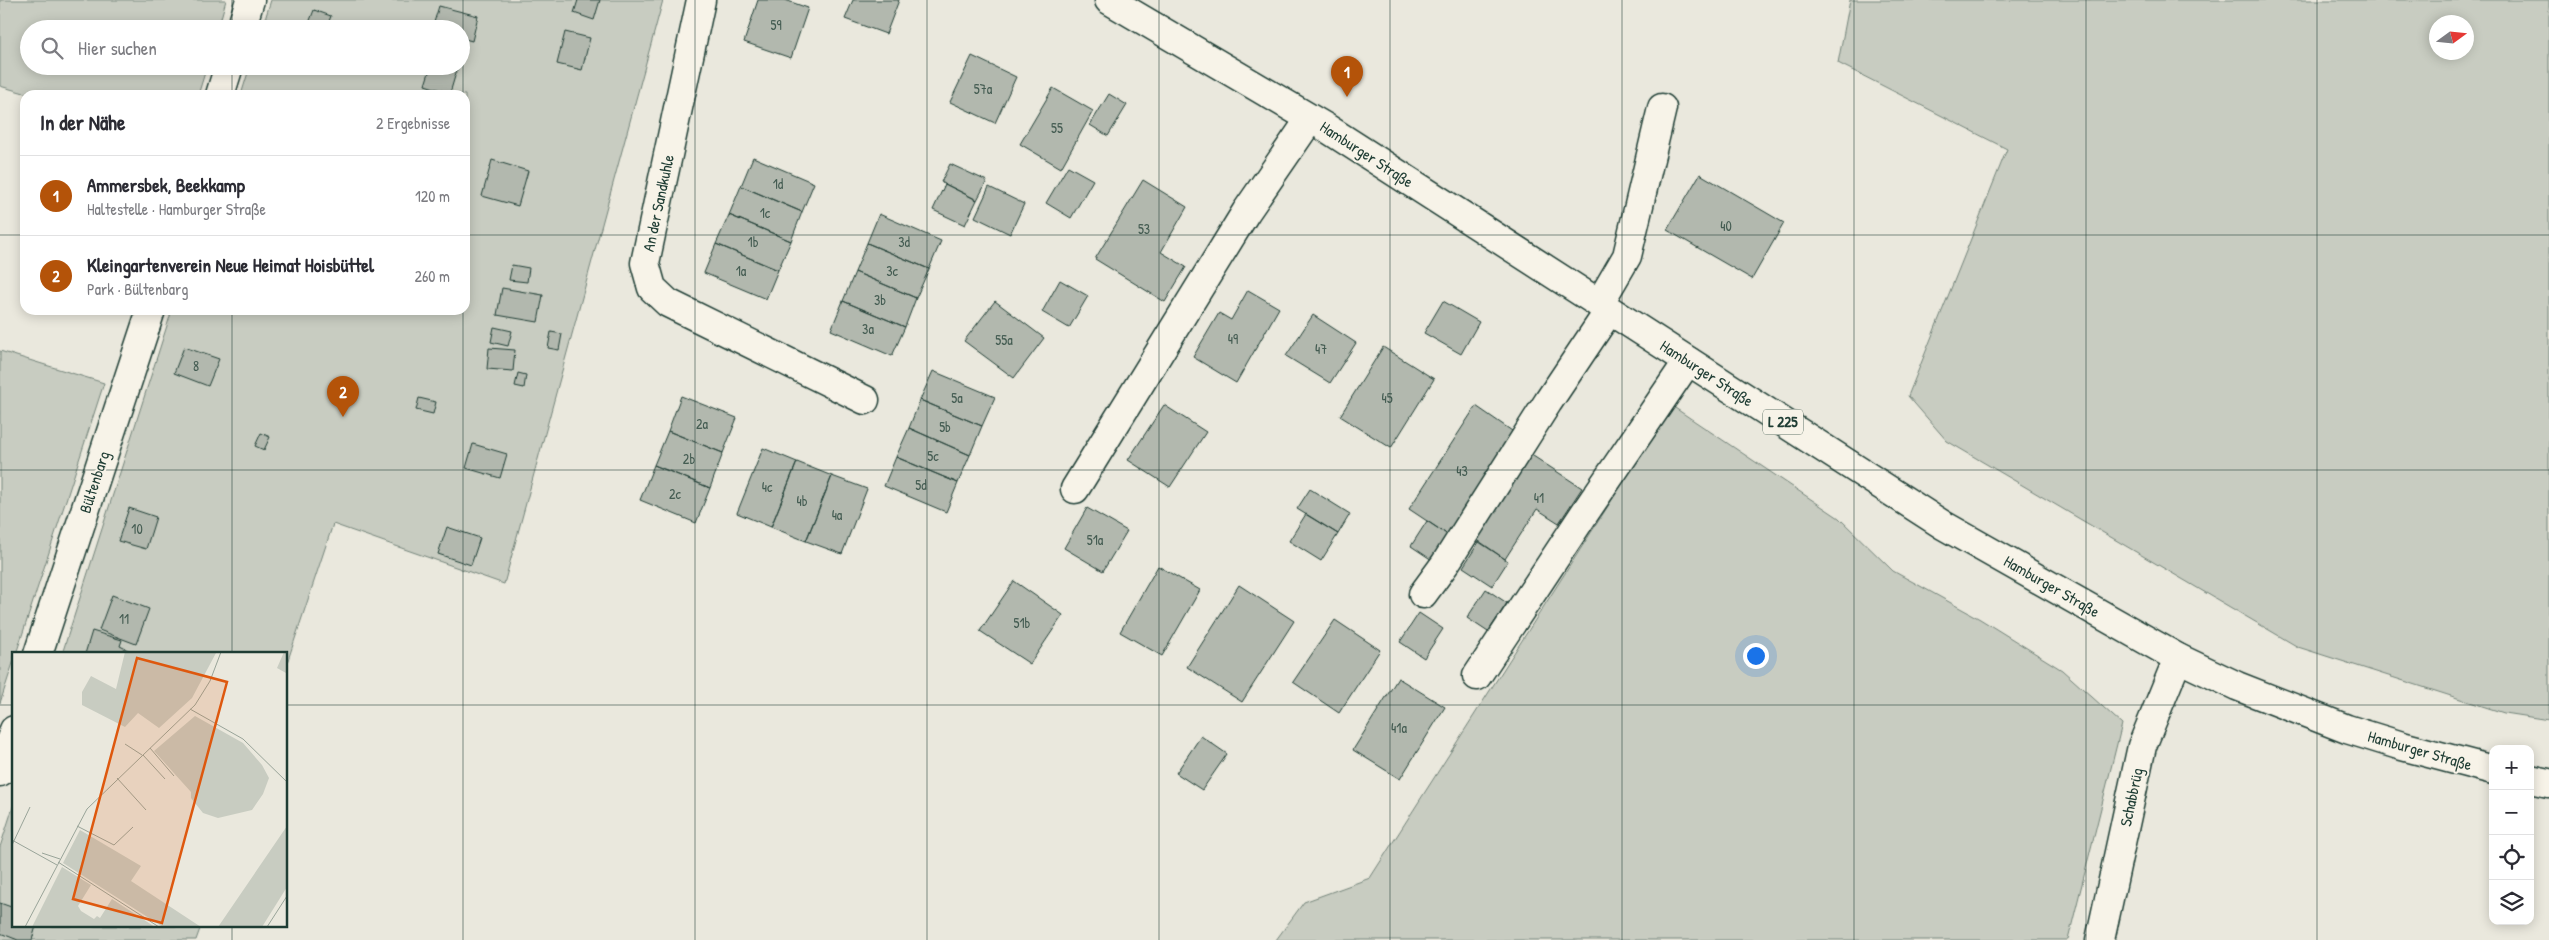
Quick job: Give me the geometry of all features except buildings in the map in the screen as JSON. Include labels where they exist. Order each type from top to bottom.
[{"type":"main road","points":[[244,20],[250,0]]},
{"type":"main road","name":"An der Sandkuhle","points":[[701,0],[645,263],[652,288],[668,303],[865,400]]},
{"type":"main road","name":"Hamburger Straße","points":[[1109,0],[1310,119],[1944,525],[2178,658],[2237,686],[2347,729],[2489,769]]},
{"type":"main road","points":[[222,90],[226,75]]},
{"type":"main road","points":[[1424,594],[1548,402],[1604,308],[1627,256],[1662,108]]},
{"type":"main road","points":[[1075,489],[1246,212],[1310,119]]},
{"type":"main road","name":"Bültenbarg","points":[[39,652],[149,315]]},
{"type":"main road","points":[[1477,676],[1688,361]]},
{"type":"main road","name":"Schabbrüg","points":[[2100,940],[2142,746],[2178,658]]},
{"type":"main road","points":[[0,772],[12,736]]},
{"type":"main road","points":[[2534,780],[2549,782]]},
{"type":"shaded area","points":[[0,0],[226,0],[220,20],[20,20],[20,75],[204,75],[200,90],[20,90],[20,92],[0,86]]},
{"type":"shaded area","points":[[271,0],[663,0],[504,584],[333,524],[288,660],[288,652],[63,652],[170,315],[470,315],[470,90],[243,90],[247,75],[470,75],[470,20],[265,20]]},
{"type":"shaded area","points":[[1850,0],[2549,0],[2549,720],[2504,713],[2298,647],[1947,441],[1908,396],[2007,149],[1838,63]]},
{"type":"shaded area","points":[[0,351],[104,383],[17,652],[12,652],[12,666],[0,703]]},
{"type":"shaded area","points":[[1672,406],[1839,518],[1893,571],[1980,619],[2062,670],[2122,724],[2068,940],[1276,940],[1304,902],[1370,878]]},
{"type":"shaded area","points":[[12,810],[12,928],[200,928],[196,940],[0,940],[0,847]]},
{"type":"place","name":"Ammersbek, Beekkamp","points":[[1347,97]]},
{"type":"place","name":"Kleingartenverein Neue Heimat Hoisbüttel","points":[[343,417]]}]
